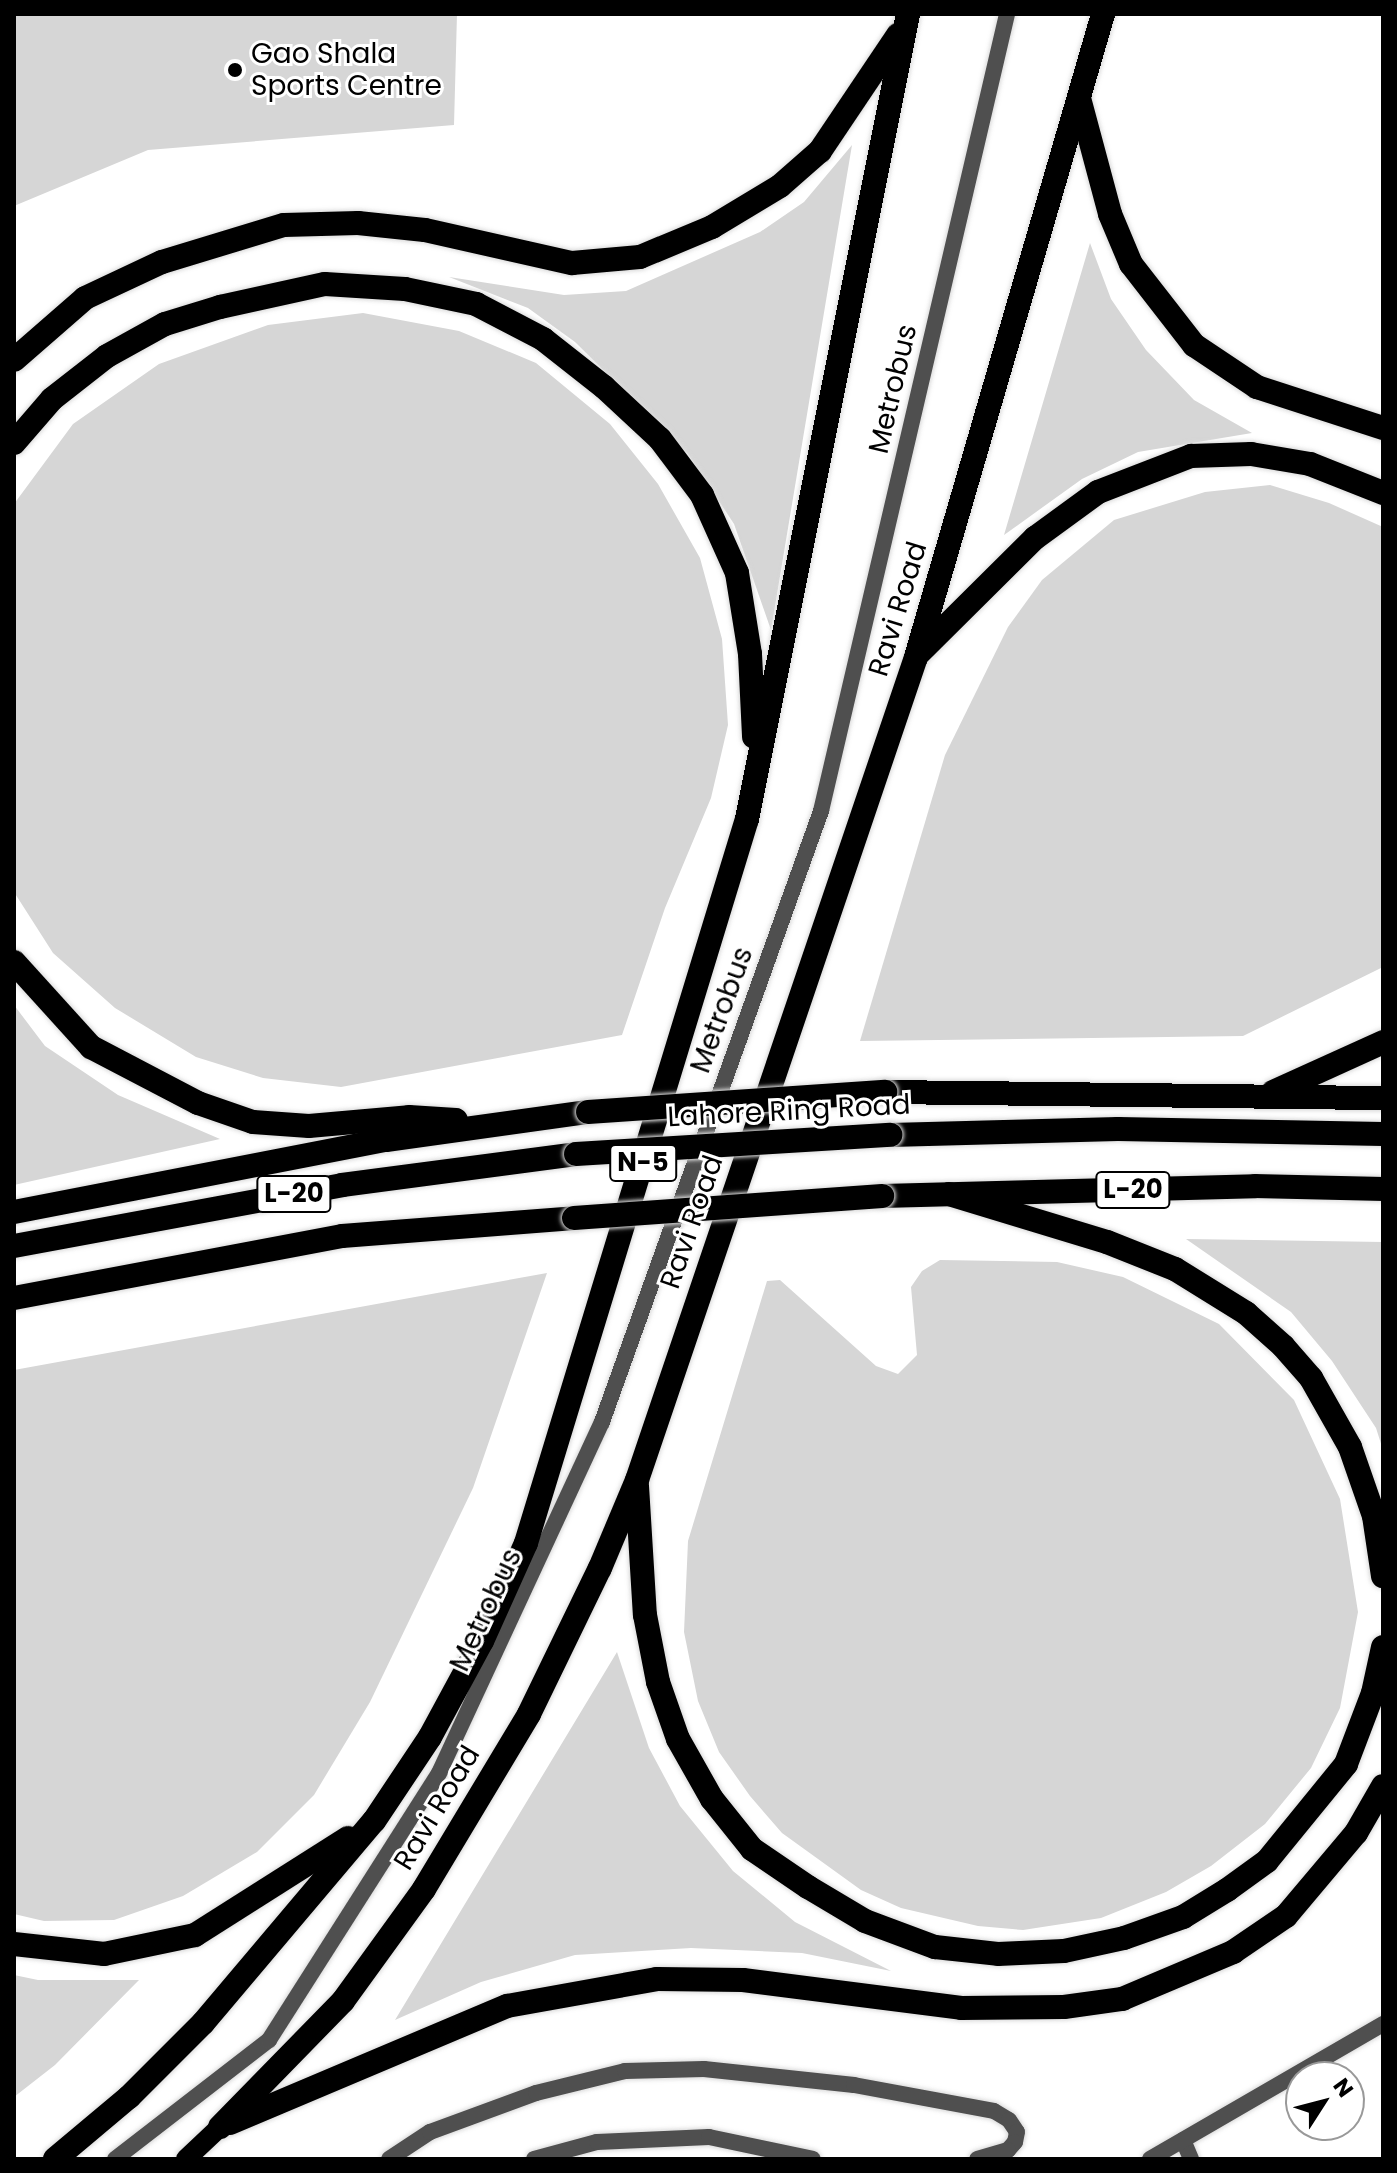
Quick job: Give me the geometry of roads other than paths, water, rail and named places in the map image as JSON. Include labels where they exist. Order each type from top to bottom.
[{"type":"highway","name":"Ravi Road","points":[[220,2127],[343,2001],[424,1889],[571,1634],[637,1480],[916,657],[1103,14]]},
{"type":"highway","name":"Ravi Road","points":[[55,2159],[129,2097],[203,2023],[374,1821],[430,1737],[526,1543],[747,819],[908,16]]},
{"type":"highway","points":[[14,360],[85,298],[162,262],[284,225],[358,223],[425,230],[572,263],[640,257],[712,227],[780,186],[820,151],[908,16]]},
{"type":"highway","points":[[1078,96],[1110,214],[1131,264],[1185,336],[1257,387],[1383,428]]},
{"type":"highway","points":[[14,443],[52,399],[107,356],[165,324],[220,307],[325,284],[405,289],[476,304],[543,339],[604,387],[660,439],[702,495],[737,573],[750,654],[754,731],[747,819]]},
{"type":"highway","points":[[916,657],[1035,538],[1098,492],[1176,461],[1251,454],[1310,464],[1383,493]]},
{"type":"highway","points":[[14,962],[91,1047],[186,1097],[253,1122],[309,1126],[409,1117],[506,1124]]},
{"type":"highway","points":[[1263,1096],[1383,1042]]},
{"type":"highway","points":[[14,1212],[386,1140],[588,1112],[885,1092],[1382,1098]]},
{"type":"highway","name":"Lahore Ring Road","points":[[14,1246],[342,1185],[576,1154],[890,1135],[1118,1129],[1383,1134]]},
{"type":"highway","name":"L-20","points":[[14,1298],[49,1288],[342,1236],[882,1196],[1255,1186],[1383,1189]]},
{"type":"highway","points":[[949,1194],[1107,1242],[1175,1269],[1264,1329],[1311,1378],[1350,1447],[1374,1516],[1383,1576]]},
{"type":"highway","points":[[14,1309],[49,1288]]},
{"type":"highway","points":[[637,1480],[645,1615],[658,1682],[678,1739],[712,1799],[752,1849],[808,1887],[865,1921],[935,1947],[998,1954],[1064,1951],[1124,1938],[1183,1917],[1227,1890],[1267,1861],[1346,1764],[1373,1693],[1383,1647]]},
{"type":"highway","points":[[220,2127],[507,2006],[628,1983],[743,1980],[961,2008],[1064,2007],[1122,1999],[1233,1952],[1286,1916],[1356,1833],[1383,1786]]},
{"type":"highway","points":[[14,1944],[104,1954],[195,1935],[374,1821]]},
{"type":"main road","name":"Ravi Road","points":[[186,2159],[220,2127]]},
{"type":"street","name":"Metrobus","points":[[115,2159],[269,2040],[439,1773],[602,1422],[821,811],[1007,14]]},
{"type":"street","points":[[1150,2159],[1383,2024]]},
{"type":"street","points":[[389,2159],[430,2132],[536,2093],[625,2071],[704,2069],[854,2085],[994,2111],[1009,2120],[1017,2132],[1015,2142],[1008,2150],[977,2159]]},
{"type":"street","points":[[534,2159],[597,2142],[709,2137],[813,2159]]},
{"type":"street","points":[[1183,2140],[1191,2159]]},
{"type":"place","name":"Gao Shala Sports Centre","points":[[235,70]]}]
